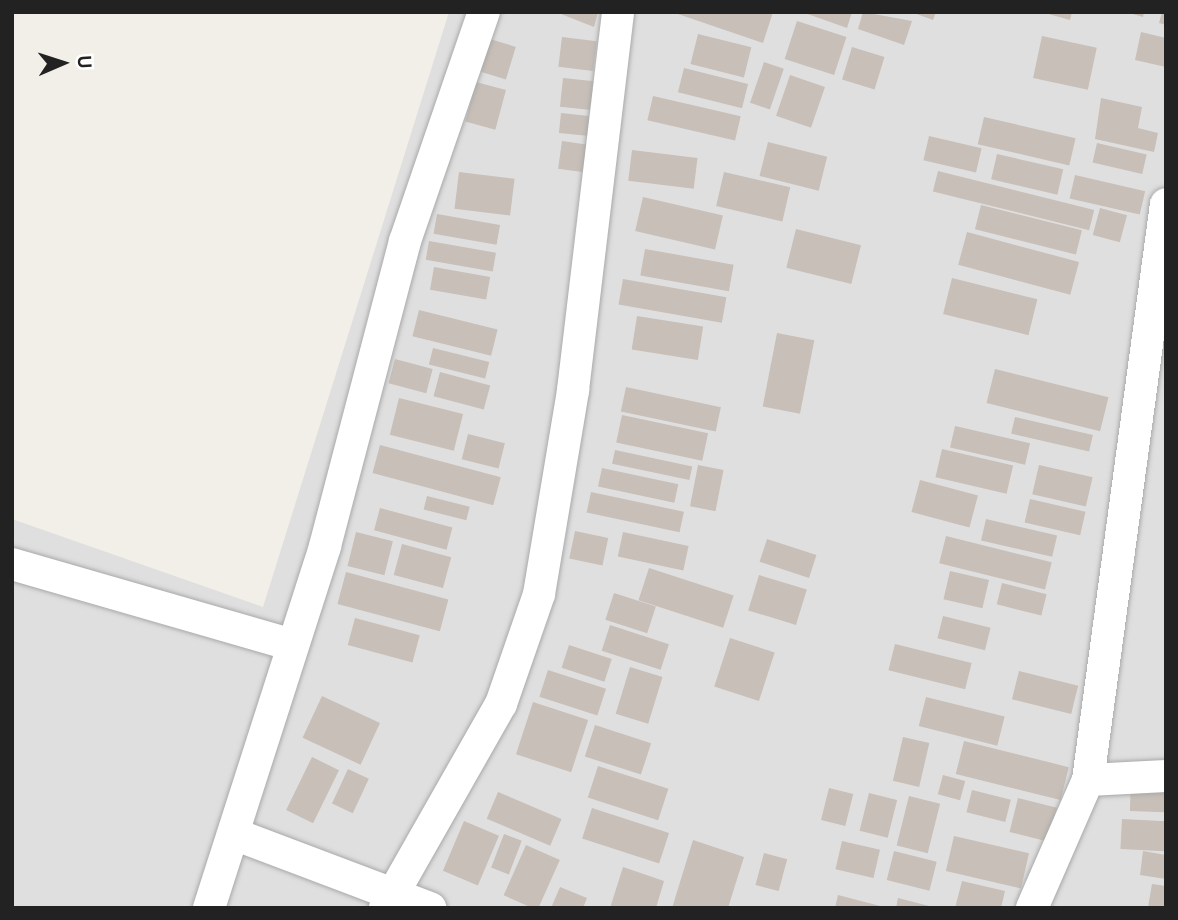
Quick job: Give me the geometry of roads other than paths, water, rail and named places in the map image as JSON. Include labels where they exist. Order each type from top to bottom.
[{"type":"street","points":[[209,908],[292,645],[405,241],[485,12]]},
{"type":"street","points":[[389,900],[501,704],[539,594],[573,390],[618,12]]},
{"type":"street","points":[[1032,908],[1088,780],[1166,204]]},
{"type":"street","points":[[12,564],[292,645]]},
{"type":"street","points":[[1088,780],[1166,776]]},
{"type":"street","points":[[234,834],[348,876],[389,900],[429,908]]}]
